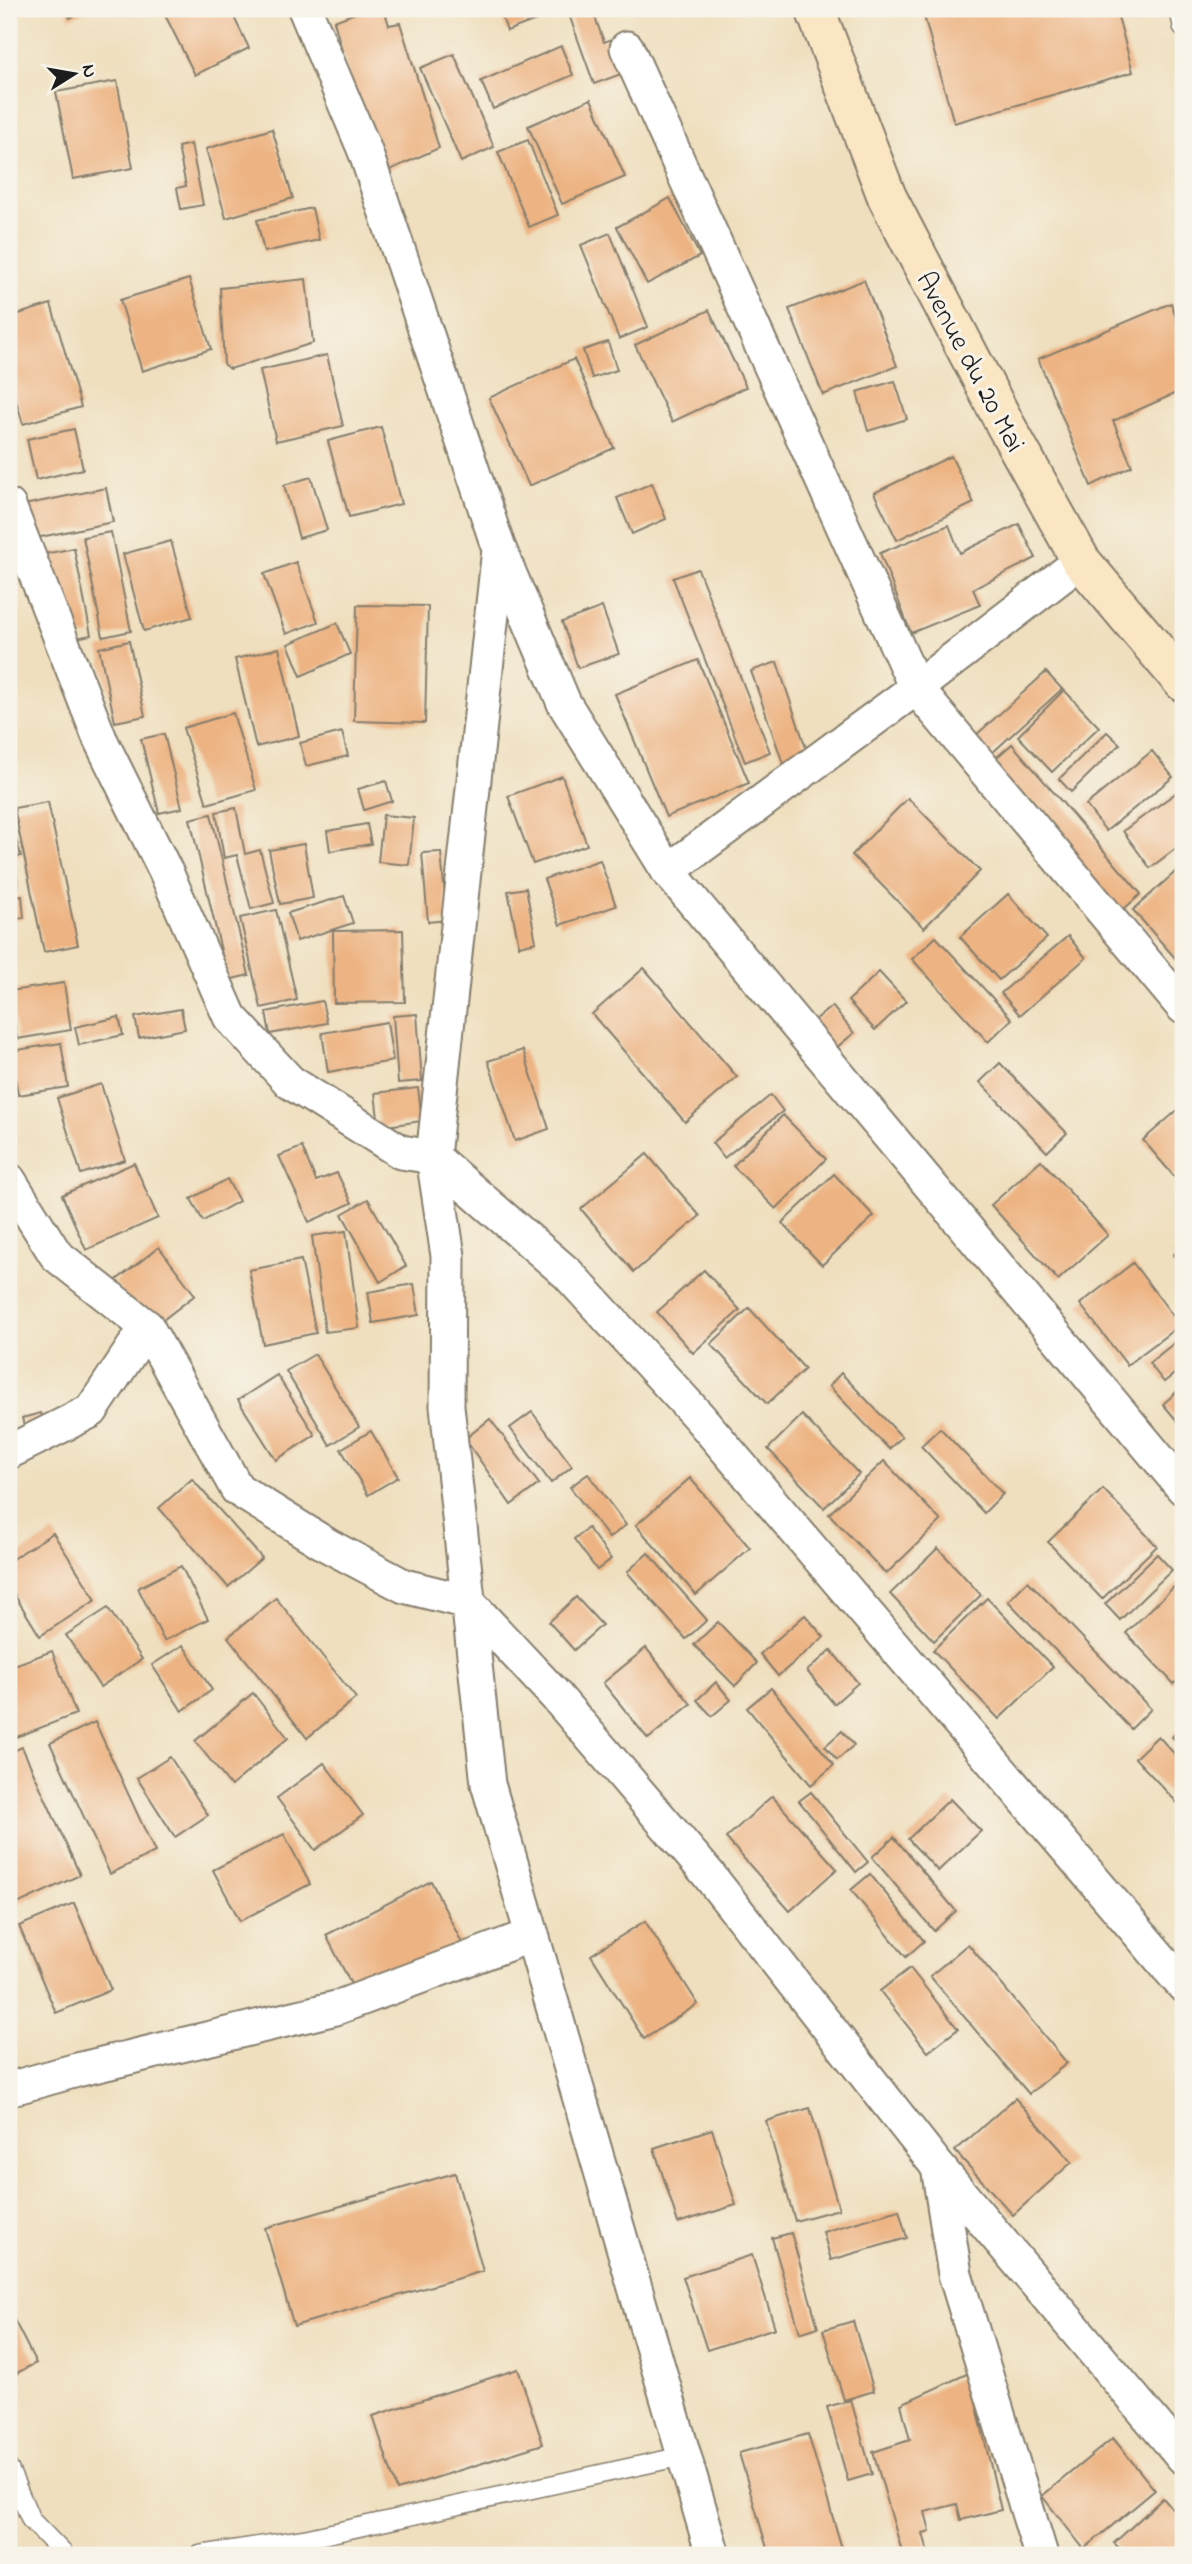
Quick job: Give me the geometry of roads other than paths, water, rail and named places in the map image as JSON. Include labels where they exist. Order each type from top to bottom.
[{"type":"main road","name":"Avenue du 20 Mai","points":[[815,9],[887,197],[1006,426],[1081,561],[1183,682]]},
{"type":"street","points":[[305,9],[365,151],[499,549],[565,703],[668,870],[1183,1488]]},
{"type":"street","points":[[627,48],[916,688],[1183,1007]]},
{"type":"street","points":[[9,506],[100,739],[166,872],[230,1017],[290,1082],[401,1152],[433,1157],[568,1274],[699,1417],[1183,1985]]},
{"type":"street","points":[[499,549],[433,1157],[448,1256],[447,1406],[488,1784],[713,2555]]},
{"type":"street","points":[[668,870],[916,688],[1081,561]]},
{"type":"street","points":[[9,1180],[56,1255],[147,1327],[237,1489],[327,1545],[404,1586],[468,1602],[555,1695],[708,1874],[938,2167],[1183,2457]]},
{"type":"street","points":[[9,1452],[91,1411],[147,1327]]},
{"type":"street","points":[[9,2089],[336,2008],[532,1935]]},
{"type":"street","points":[[938,2167],[955,2274],[1041,2555]]},
{"type":"lane","points":[[1179,9],[1183,28]]},
{"type":"lane","points":[[200,2555],[304,2539],[682,2456]]},
{"type":"lane","points":[[9,2469],[31,2520],[65,2555]]}]
